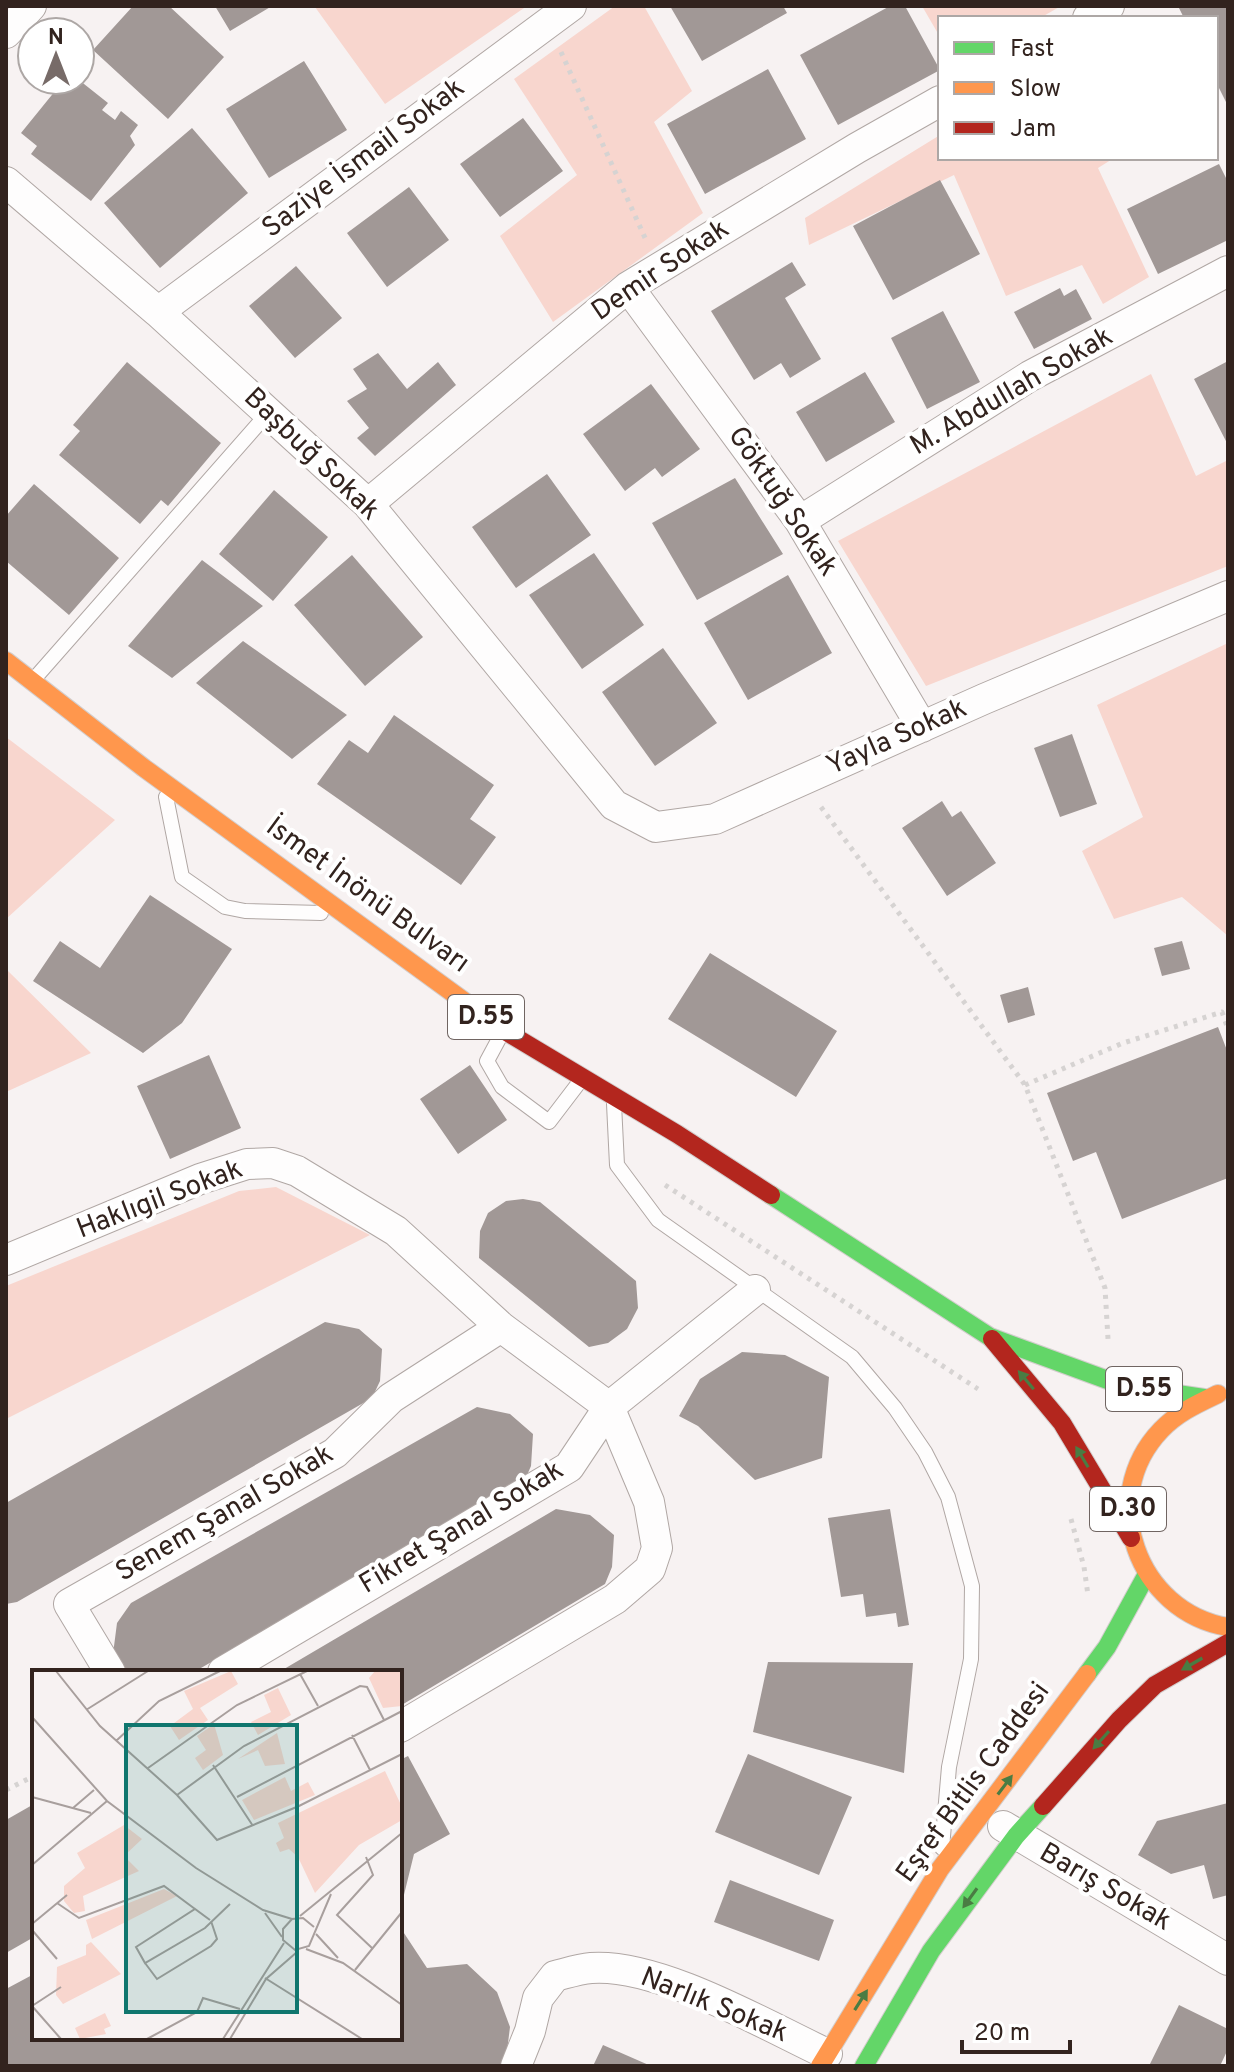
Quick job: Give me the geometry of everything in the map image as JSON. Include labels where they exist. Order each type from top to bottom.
[{"type":"main road","name":"İsmet İnönü Bulvarı","points":[[6,661],[341,913],[504,1030],[613,1095],[990,1337],[1124,1386],[1204,1398]]},
{"type":"main road","name":"İsmet İnönü Bulvarı","points":[[990,1337],[1062,1423],[1131,1538]]},
{"type":"main road","name":"D.30","points":[[1228,1392],[1204,1398],[1174,1415],[1150,1440],[1134,1471],[1128,1504],[1131,1538],[1147,1574],[1167,1598],[1193,1616],[1228,1627]]},
{"type":"main road","name":"Eşref Bitlis Caddesi","points":[[823,2060],[940,1869],[1107,1647],[1147,1574]]},
{"type":"main road","points":[[864,2066],[931,1951],[1016,1836],[1119,1720],[1155,1685],[1228,1643]]},
{"type":"street","points":[[6,33],[31,6]]},
{"type":"street","points":[[1092,16],[1109,6]]},
{"type":"street","name":"Saziye İsmail Sokak","points":[[158,312],[560,14]]},
{"type":"street","name":"Demir Sokak","points":[[368,504],[628,287],[938,102]]},
{"type":"street","name":"Başbuğ Sokak","points":[[6,182],[158,312],[368,504],[581,763]]},
{"type":"street","name":"M. Abdullah Sokak","points":[[800,521],[1030,376],[1228,271]]},
{"type":"street","name":"Göktuğ Sokak","points":[[628,287],[800,521],[922,727]]},
{"type":"street","name":"Yayla Sokak","points":[[581,763],[614,805],[656,827],[715,819],[1228,596]]},
{"type":"street","name":"Haklıgil Sokak","points":[[6,1260],[200,1179],[247,1164],[273,1163],[297,1171],[396,1231],[501,1327]]},
{"type":"street","name":"Fikret Şanal Sokak","points":[[226,1670],[569,1467],[609,1407],[755,1290]]},
{"type":"street","points":[[402,1726],[615,1599],[650,1569],[657,1548],[649,1502],[609,1407],[501,1327]]},
{"type":"street","name":"Senem Şanal Sokak","points":[[109,1670],[69,1604],[335,1453],[391,1398],[501,1327]]},
{"type":"street","name":"Barış Sokak","points":[[984,1814],[1016,1836],[1228,1960]]},
{"type":"street","name":"Narlık Sokak","points":[[516,2066],[530,2031],[538,1998],[545,1988],[555,1976],[592,1968],[633,1971],[686,1988],[823,2060]]},
{"type":"lane","points":[[32,681],[268,413]]},
{"type":"lane","points":[[163,781],[182,877],[225,907],[245,911],[341,913]]},
{"type":"lane","points":[[504,1030],[487,1061],[502,1087],[549,1122],[583,1077]]},
{"type":"lane","points":[[613,1095],[617,1165],[658,1220],[852,1357],[918,1441],[948,1497],[972,1586],[971,1659],[949,1767],[940,1869]]},
{"type":"path","points":[[560,14],[657,267]]},
{"type":"path","points":[[801,780],[1025,1085],[1105,1288],[1108,1343]]},
{"type":"path","points":[[1025,1085],[1123,1043],[1222,1012],[1228,1029]]},
{"type":"path","points":[[659,1181],[986,1394]]},
{"type":"path","points":[[1069,1511],[1089,1599]]},
{"type":"path","points":[[6,1790],[32,1777]]},
{"type":"shaded area","points":[[317,6],[527,6],[385,104]]},
{"type":"shaded area","points":[[615,6],[644,6],[692,91],[654,122],[703,213],[553,322],[500,236],[577,175],[514,79]]},
{"type":"shaded area","points":[[922,6],[1061,6],[1044,16],[938,16],[938,34]]},
{"type":"shaded area","points":[[938,136],[938,160],[1111,160],[1098,168],[1149,277],[1103,304],[1082,265],[1006,296],[954,175],[809,245],[805,218]]},
{"type":"shaded area","points":[[1151,374],[1196,476],[1228,460],[1228,566],[926,686],[838,541]]},
{"type":"shaded area","points":[[1228,643],[1228,936],[1182,897],[1114,919],[1082,851],[1143,817],[1097,705]]},
{"type":"shaded area","points":[[6,737],[115,820],[6,919]]},
{"type":"shaded area","points":[[6,969],[91,1053],[6,1092]]},
{"type":"shaded area","points":[[276,1187],[370,1235],[6,1419],[6,1286],[239,1191]]},
{"type":"building","points":[[133,6],[169,6],[224,57],[168,119],[96,53],[96,47]]},
{"type":"building","points":[[215,6],[272,6],[230,31]]},
{"type":"building","points":[[670,6],[783,6],[787,13],[702,61]]},
{"type":"building","points":[[890,6],[905,6],[938,71],[838,125],[800,55]]},
{"type":"building","points":[[1178,6],[1228,6],[1228,101],[1218,86],[1218,16],[1183,16]]},
{"type":"building","points":[[304,61],[347,130],[269,178],[226,109]]},
{"type":"building","points":[[768,69],[806,139],[705,194],[667,124]]},
{"type":"building","points":[[96,93],[108,103],[102,110],[115,120],[121,111],[138,125],[130,136],[135,145],[91,201],[31,154],[37,146],[21,133],[51,96],[96,96]]},
{"type":"building","points":[[523,118],[563,171],[500,217],[460,164]]},
{"type":"building","points":[[192,128],[248,193],[160,268],[104,203]]},
{"type":"building","points":[[1219,164],[1228,182],[1228,240],[1158,274],[1127,209]]},
{"type":"building","points":[[940,180],[980,254],[893,300],[853,226]]},
{"type":"building","points":[[409,187],[449,240],[387,287],[347,233]]},
{"type":"building","points":[[792,262],[806,285],[785,298],[821,359],[790,378],[781,363],[754,380],[711,311]]},
{"type":"building","points":[[296,266],[342,318],[295,358],[249,306]]},
{"type":"building","points":[[1060,288],[1064,296],[1076,289],[1092,319],[1034,349],[1014,312]]},
{"type":"building","points":[[943,311],[980,382],[927,409],[891,338]]},
{"type":"building","points":[[378,353],[407,389],[438,362],[456,385],[375,456],[357,438],[369,428],[347,401],[367,389],[353,369]]},
{"type":"building","points":[[1228,361],[1228,445],[1194,379]]},
{"type":"building","points":[[127,362],[221,443],[168,506],[161,500],[140,524],[59,455],[80,431],[73,425]]},
{"type":"building","points":[[865,372],[895,422],[826,462],[796,412]]},
{"type":"building","points":[[651,384],[700,449],[662,477],[655,468],[625,491],[583,434]]},
{"type":"building","points":[[547,474],[591,535],[516,588],[472,527]]},
{"type":"building","points":[[735,478],[783,554],[697,600],[652,523]]},
{"type":"building","points":[[34,484],[119,558],[69,615],[6,561],[6,516]]},
{"type":"building","points":[[274,490],[328,537],[273,601],[219,554]]},
{"type":"building","points":[[594,553],[644,625],[582,669],[529,595]]},
{"type":"building","points":[[352,555],[423,637],[365,686],[294,605]]},
{"type":"building","points":[[202,560],[263,606],[172,678],[128,646]]},
{"type":"building","points":[[788,575],[832,653],[748,700],[704,623]]},
{"type":"building","points":[[243,641],[347,715],[292,759],[196,683]]},
{"type":"building","points":[[663,648],[717,723],[655,766],[602,692]]},
{"type":"building","points":[[394,715],[494,785],[470,819],[496,837],[461,885],[317,784],[349,740],[368,753]]},
{"type":"building","points":[[1072,734],[1097,804],[1060,817],[1034,748]]},
{"type":"building","points":[[942,801],[952,817],[961,811],[996,863],[947,896],[902,828]]},
{"type":"building","points":[[150,895],[232,949],[182,1023],[143,1053],[33,981],[60,941],[100,968]]},
{"type":"building","points":[[1182,941],[1190,969],[1162,976],[1154,948]]},
{"type":"building","points":[[710,953],[837,1031],[796,1097],[668,1019]]},
{"type":"building","points":[[1028,987],[1035,1015],[1008,1023],[1000,995]]},
{"type":"building","points":[[1218,1027],[1228,1053],[1228,1178],[1122,1219],[1096,1152],[1073,1161],[1047,1093]]},
{"type":"building","points":[[209,1055],[241,1128],[170,1159],[137,1086]]},
{"type":"building","points":[[470,1065],[507,1120],[458,1154],[420,1099]]},
{"type":"building","points":[[523,1199],[540,1202],[636,1281],[638,1308],[627,1329],[608,1343],[589,1347],[479,1258],[480,1231],[488,1213],[506,1201]]},
{"type":"building","points":[[325,1322],[359,1329],[382,1349],[380,1381],[372,1398],[17,1602],[6,1604],[6,1503]]},
{"type":"building","points":[[742,1352],[785,1355],[829,1377],[822,1458],[755,1480],[698,1426],[679,1416],[700,1379]]},
{"type":"building","points":[[477,1407],[510,1414],[533,1434],[531,1466],[524,1482],[197,1670],[125,1670],[113,1654],[117,1623],[131,1603]]},
{"type":"building","points":[[556,1509],[590,1515],[614,1535],[612,1567],[605,1584],[402,1705],[402,1670],[282,1670]]},
{"type":"building","points":[[890,1509],[909,1625],[898,1627],[896,1613],[866,1617],[863,1594],[841,1597],[828,1518]]},
{"type":"building","points":[[768,1662],[913,1663],[904,1773],[753,1732]]},
{"type":"building","points":[[748,1754],[852,1797],[819,1875],[715,1832]]},
{"type":"building","points":[[408,1756],[450,1834],[414,1854],[402,1903],[402,1759]]},
{"type":"building","points":[[1228,1803],[1228,1895],[1213,1899],[1204,1865],[1171,1874],[1138,1855],[1157,1821]]},
{"type":"building","points":[[32,1805],[32,1938],[6,1953],[6,1820]]},
{"type":"building","points":[[730,1880],[834,1920],[819,1961],[714,1922]]},
{"type":"building","points":[[402,1930],[427,1968],[467,1964],[497,1992],[510,2027],[506,2059],[499,2066],[6,2066],[6,1989],[32,1975],[32,2040],[402,2040]]},
{"type":"building","points":[[1179,2005],[1228,2029],[1228,2049],[1220,2066],[1149,2066]]},
{"type":"building","points":[[603,2045],[651,2066],[593,2066]]},
{"type":"traffic: fast","points":[[771,1195],[990,1337],[1124,1386],[1204,1398]]},
{"type":"traffic: fast","points":[[1087,1674],[1107,1647],[1147,1574]]},
{"type":"traffic: fast","points":[[864,2066],[931,1951],[1016,1836],[1043,1806]]},
{"type":"traffic: slow","points":[[6,661],[144,768],[505,1031]]},
{"type":"traffic: slow","points":[[1218,1394],[1167,1424],[1141,1457],[1131,1487],[1130,1518],[1136,1548],[1150,1576],[1170,1599],[1196,1617],[1228,1627]]},
{"type":"traffic: slow","points":[[820,2066],[940,1869],[1087,1674]]},
{"type":"traffic: jam","points":[[505,1031],[677,1134],[771,1195]]},
{"type":"traffic: jam","points":[[992,1339],[1062,1423],[1131,1538]]},
{"type":"traffic: jam","points":[[1043,1806],[1119,1720],[1155,1685],[1228,1643]]}]
